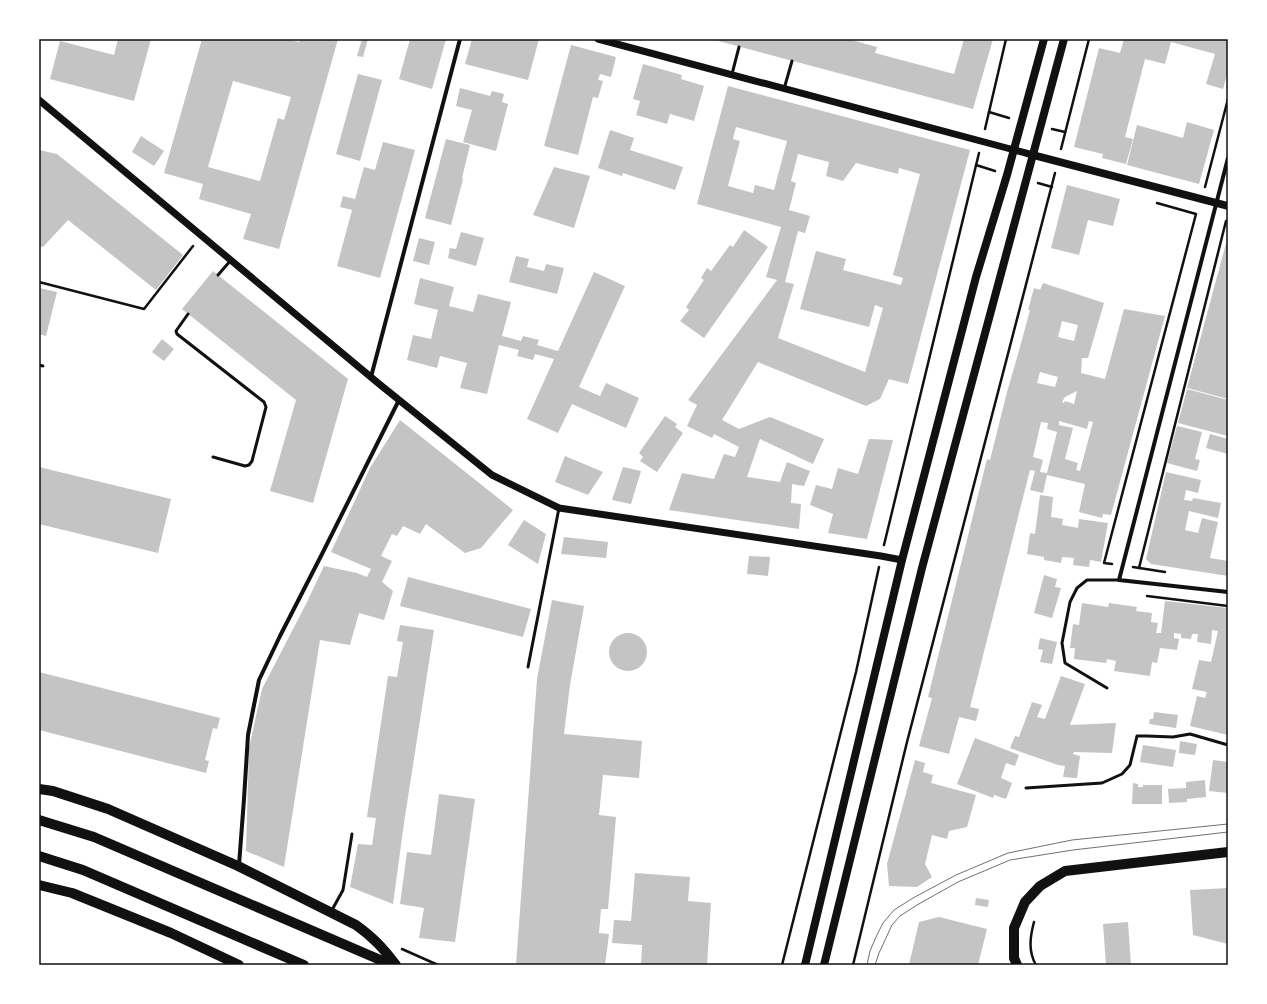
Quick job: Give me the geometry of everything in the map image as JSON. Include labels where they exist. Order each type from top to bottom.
[{"type":"main road","points":[[805,965],[902,560],[976,277],[1014,150],[1044,39]]},
{"type":"main road","points":[[824,965],[922,568],[1064,39]]},
{"type":"main road","points":[[1033,155],[1228,206]]},
{"type":"main road","points":[[39,789],[53,791],[108,809],[238,866],[356,925],[370,935],[396,965]]},
{"type":"main road","points":[[39,820],[94,837],[392,965]]},
{"type":"main road","points":[[1017,965],[1014,958],[1014,928],[1025,902],[1040,886],[1065,871],[1228,852]]},
{"type":"main road","points":[[39,856],[83,870],[304,965]]},
{"type":"main road","points":[[39,885],[79,896],[239,965]]},
{"type":"street","points":[[371,376],[460,39]]},
{"type":"street","points":[[598,39],[1033,155]]},
{"type":"street","points":[[39,100],[399,400],[492,475],[559,508],[902,560]]},
{"type":"street","points":[[1228,158],[1119,580],[1228,592]]},
{"type":"street","points":[[238,866],[248,735],[259,680],[399,400]]},
{"type":"lane","points":[[731,75],[739,47]]},
{"type":"lane","points":[[784,89],[792,61]]},
{"type":"lane","points":[[218,276],[231,260]]},
{"type":"lane","points":[[188,314],[177,327],[177,334],[264,402],[266,406],[252,461],[249,465],[245,466],[212,457]]},
{"type":"lane","points":[[528,667],[559,508]]},
{"type":"lane","points":[[1107,688],[1065,663],[1062,643],[1070,602],[1077,588],[1088,580],[1119,580]]},
{"type":"lane","points":[[1026,788],[1102,782],[1122,774],[1130,765],[1137,736],[1173,737],[1190,734],[1228,745]]},
{"type":"lane","points":[[331,912],[343,890],[352,834]]},
{"type":"path","points":[[782,965],[856,672],[881,556],[1006,39]]},
{"type":"path","points":[[853,965],[907,742],[1089,39]]},
{"type":"path","points":[[1204,190],[1228,99]]},
{"type":"path","points":[[1152,202],[1196,214],[1104,563],[1139,568],[1213,271],[1226,221],[1228,222]]},
{"type":"path","points":[[39,282],[144,309],[195,244]]},
{"type":"path","points":[[1143,596],[1228,606]]},
{"type":"path","points":[[1034,918],[1030,939],[1032,958],[1036,965]]},
{"type":"building","points":[[118,39],[151,39],[134,101],[50,79],[60,41],[114,55]]},
{"type":"building","points":[[202,39],[287,39],[299,42],[300,39],[338,39],[279,249],[243,239],[251,214],[199,199],[203,184],[164,173]],"holes":[[[233,81],[291,97],[284,120],[278,118],[260,181],[208,167]]]},
{"type":"building","points":[[362,39],[368,39],[363,57],[357,56]]},
{"type":"building","points":[[410,39],[446,39],[432,89],[399,79]]},
{"type":"building","points":[[472,39],[539,39],[528,80],[465,64]]},
{"type":"building","points":[[711,39],[848,39],[877,47],[875,53],[954,74],[964,39],[993,39],[973,109]]},
{"type":"building","points":[[1124,39],[1228,39],[1228,71],[1223,89],[1206,84],[1215,54],[1171,42],[1165,64],[1145,59],[1125,137],[1133,139],[1126,164],[1102,158],[1103,154],[1074,147],[1099,48],[1120,53]]},
{"type":"building","points":[[571,45],[616,57],[611,77],[600,74],[598,80],[603,81],[598,98],[593,97],[578,155],[544,146]]},
{"type":"building","points":[[643,64],[682,75],[681,79],[704,86],[694,121],[670,114],[667,124],[636,115],[640,101],[633,99]]},
{"type":"building","points":[[358,74],[382,80],[360,161],[336,154]]},
{"type":"building","points":[[728,86],[970,150],[908,384],[889,379],[880,399],[866,406],[758,362],[722,420],[739,429],[770,417],[824,439],[813,464],[760,439],[747,477],[780,482],[787,462],[810,471],[804,486],[792,484],[791,503],[801,504],[799,529],[669,510],[682,473],[714,479],[724,454],[735,457],[739,447],[714,434],[712,438],[687,426],[697,405],[688,400],[777,280],[766,277],[781,227],[697,204]],"holes":[[[736,127],[787,141],[774,190],[755,185],[753,193],[728,186],[740,141],[733,139]],[[798,154],[829,162],[826,176],[843,181],[856,163],[898,174],[899,168],[920,174],[893,275],[903,278],[901,285],[843,270],[846,259],[816,251],[800,309],[869,327],[875,305],[883,308],[865,372],[778,338],[794,284],[785,282],[798,231],[805,233],[810,216],[789,210],[796,183],[791,181]]]},
{"type":"building","points":[[460,88],[490,96],[492,91],[504,94],[502,102],[508,104],[496,151],[463,142],[472,110],[456,106]]},
{"type":"building","points":[[1187,122],[1214,130],[1199,184],[1127,165],[1137,125],[1183,138]]},
{"type":"building","points":[[610,130],[634,138],[630,150],[683,167],[675,190],[623,173],[622,176],[598,168]]},
{"type":"building","points":[[141,136],[164,151],[154,166],[132,152]]},
{"type":"building","points":[[446,139],[470,145],[451,225],[425,218]]},
{"type":"building","points":[[383,142],[415,150],[380,278],[337,266],[352,210],[340,207],[343,196],[355,199],[364,167],[375,170]]},
{"type":"building","points":[[39,150],[57,154],[183,255],[156,290],[68,220],[43,247],[39,246]]},
{"type":"building","points":[[554,167],[590,176],[574,228],[533,215]]},
{"type":"building","points":[[1067,185],[1120,199],[1113,226],[1088,220],[1079,255],[1051,248]]},
{"type":"building","points":[[744,230],[768,247],[704,338],[680,321],[689,310],[686,307],[704,280],[701,278],[707,268],[711,271],[730,245],[733,247]]},
{"type":"building","points":[[461,232],[484,238],[476,266],[448,258],[450,248],[456,249]]},
{"type":"building","points":[[1228,236],[1228,399],[1187,388]]},
{"type":"building","points":[[419,238],[435,242],[429,265],[413,261]]},
{"type":"building","points":[[516,256],[529,259],[527,267],[544,271],[546,264],[564,268],[557,294],[509,282]]},
{"type":"building","points":[[213,271],[348,379],[313,503],[270,491],[296,400],[182,309]]},
{"type":"building","points":[[594,272],[625,286],[579,387],[600,396],[606,383],[639,398],[626,428],[572,404],[558,433],[527,419],[554,359],[535,354],[533,360],[517,356],[519,350],[499,345],[487,394],[460,388],[467,363],[440,356],[437,368],[407,360],[413,335],[431,339],[438,310],[414,304],[420,278],[454,287],[449,306],[473,312],[478,294],[511,302],[502,336],[521,341],[523,336],[539,340],[537,345],[558,351]]},
{"type":"building","points":[[1043,283],[1104,303],[1088,358],[1082,358],[1081,373],[1105,379],[1124,309],[1165,316],[1111,515],[1103,514],[1102,518],[1079,512],[1085,484],[1047,475],[1043,493],[1030,490],[1035,471],[1030,470],[970,707],[979,709],[976,721],[959,717],[949,754],[919,746],[932,698],[928,697],[987,459],[990,460],[1030,310],[1028,310],[1034,288],[1040,290]],"holes":[[[1062,321],[1078,325],[1074,341],[1058,337]],[[1040,372],[1058,377],[1055,387],[1037,383]],[[1077,391],[1074,404],[1065,401],[1064,403],[1062,402],[1065,397]],[[1059,421],[1087,429],[1089,421],[1093,422],[1080,471],[1076,470],[1078,463],[1065,459],[1073,428],[1059,425]],[[1041,422],[1048,423],[1047,429],[1057,432],[1047,473],[1040,472],[1043,460],[1033,457]]]},
{"type":"building","points":[[39,288],[57,292],[46,336],[39,334]]},
{"type":"building","points":[[162,339],[174,349],[164,361],[152,352]]},
{"type":"building","points":[[1187,389],[1228,400],[1228,436],[1178,423]]},
{"type":"building","points":[[665,416],[677,424],[675,427],[683,433],[657,472],[640,461],[643,457],[639,453]]},
{"type":"building","points":[[400,420],[513,510],[481,548],[465,553],[426,524],[420,534],[403,526],[397,536],[392,534],[381,556],[392,561],[382,582],[393,591],[384,620],[359,613],[350,645],[320,640],[284,867],[246,851],[249,748],[262,689],[324,566],[357,573],[367,577],[371,569],[331,552],[370,468]]},
{"type":"building","points":[[1177,426],[1202,432],[1195,459],[1200,460],[1197,471],[1167,463]]},
{"type":"building","points":[[1210,434],[1228,439],[1228,454],[1206,448]]},
{"type":"building","points":[[869,439],[893,440],[867,539],[828,533],[833,514],[810,505],[816,485],[832,489],[838,468],[858,474]]},
{"type":"building","points":[[565,456],[603,472],[588,495],[555,482]]},
{"type":"building","points":[[39,467],[171,499],[158,553],[39,524]]},
{"type":"building","points":[[623,467],[641,471],[631,504],[612,500]]},
{"type":"building","points":[[1166,472],[1201,480],[1198,493],[1186,490],[1184,500],[1192,501],[1193,498],[1221,503],[1218,518],[1189,511],[1185,530],[1198,533],[1202,518],[1218,522],[1210,558],[1228,561],[1228,576],[1151,564],[1146,559]]},
{"type":"building","points":[[1040,495],[1053,497],[1051,517],[1063,519],[1062,525],[1078,528],[1079,519],[1108,523],[1101,562],[1090,560],[1089,567],[1073,565],[1074,558],[1062,557],[1061,563],[1044,560],[1044,557],[1027,554],[1030,533],[1035,534]]},
{"type":"building","points":[[524,520],[546,534],[538,564],[508,545]]},
{"type":"building","points":[[564,537],[608,542],[606,558],[561,554]]},
{"type":"building","points":[[749,556],[770,557],[768,576],[747,574]]},
{"type":"building","points":[[1044,575],[1057,579],[1055,587],[1061,588],[1052,618],[1034,613]]},
{"type":"building","points":[[408,577],[531,609],[523,637],[400,606]]},
{"type":"building","points":[[552,600],[584,606],[570,685],[564,734],[642,741],[639,778],[603,775],[599,815],[616,817],[608,909],[601,909],[599,933],[609,934],[605,965],[516,965],[537,679]]},
{"type":"building","points":[[1165,601],[1228,608],[1228,735],[1190,726],[1197,696],[1205,698],[1207,692],[1192,689],[1199,660],[1211,662],[1218,631],[1212,630],[1211,644],[1197,642],[1198,634],[1192,634],[1191,639],[1181,638],[1181,634],[1174,633],[1174,638],[1179,639],[1177,650],[1160,648],[1157,663],[1152,662],[1150,676],[1114,671],[1116,661],[1107,659],[1106,663],[1074,659],[1075,648],[1070,648],[1073,624],[1079,625],[1082,603],[1108,607],[1109,603],[1137,607],[1136,611],[1152,613],[1151,622],[1158,623],[1156,633],[1161,633]]},
{"type":"building","points":[[400,625],[434,630],[393,904],[350,887],[358,844],[372,845],[376,818],[367,817],[388,676],[397,677],[403,642],[397,641]]},
{"type":"building","points":[[628,633],[638,636],[644,642],[647,652],[644,662],[638,668],[628,671],[618,668],[612,662],[609,652],[612,642],[618,636]]},
{"type":"building","points":[[1040,638],[1057,642],[1052,664],[1040,662],[1043,650],[1038,649]]},
{"type":"building","points":[[39,672],[220,718],[217,729],[213,728],[205,760],[209,761],[206,773],[39,730]]},
{"type":"building","points":[[1061,676],[1085,684],[1070,725],[1116,723],[1112,753],[1074,752],[1073,754],[1080,756],[1077,778],[1063,777],[1065,766],[1058,765],[1010,748],[1015,736],[1019,737],[1032,702],[1042,705],[1037,717],[1045,719]]},
{"type":"building","points":[[1154,712],[1178,715],[1176,728],[1149,724],[1150,719],[1153,719]]},
{"type":"building","points":[[975,738],[1019,755],[1015,766],[1006,763],[1001,778],[1012,783],[1006,799],[994,795],[993,798],[957,784]]},
{"type":"building","points":[[1180,741],[1197,744],[1195,755],[1179,753]]},
{"type":"building","points":[[1143,745],[1176,750],[1173,767],[1140,762]]},
{"type":"building","points":[[915,760],[925,763],[923,772],[933,775],[931,783],[976,795],[967,827],[949,831],[947,839],[932,835],[925,864],[932,877],[917,887],[889,886],[887,864]]},
{"type":"building","points":[[1213,760],[1228,762],[1228,793],[1209,791]]},
{"type":"building","points":[[1205,780],[1206,797],[1187,799],[1187,802],[1169,803],[1168,789],[1186,788],[1186,782]]},
{"type":"building","points":[[1133,783],[1138,784],[1138,787],[1143,787],[1143,785],[1162,785],[1162,804],[1132,804]]},
{"type":"building","points":[[439,794],[475,799],[455,942],[419,938],[424,908],[400,904],[407,852],[431,855]]},
{"type":"building","points":[[635,873],[690,877],[688,901],[711,903],[707,965],[641,965],[642,945],[612,943],[614,920],[631,921]]},
{"type":"building","points":[[1228,888],[1228,944],[1193,935],[1190,890]]},
{"type":"building","points":[[976,898],[989,900],[988,907],[975,905]]},
{"type":"building","points":[[939,917],[987,929],[978,965],[909,965],[919,922]]},
{"type":"building","points":[[1128,922],[1131,965],[1106,965],[1103,924]]},
{"type":"tram line","points":[[867,965],[870,951],[876,937],[883,923],[894,910],[956,875],[1008,853],[1072,840],[1228,824]]},
{"type":"tram line","points":[[875,965],[892,925],[900,916],[958,882],[1010,860],[1073,850],[1228,832]]}]
